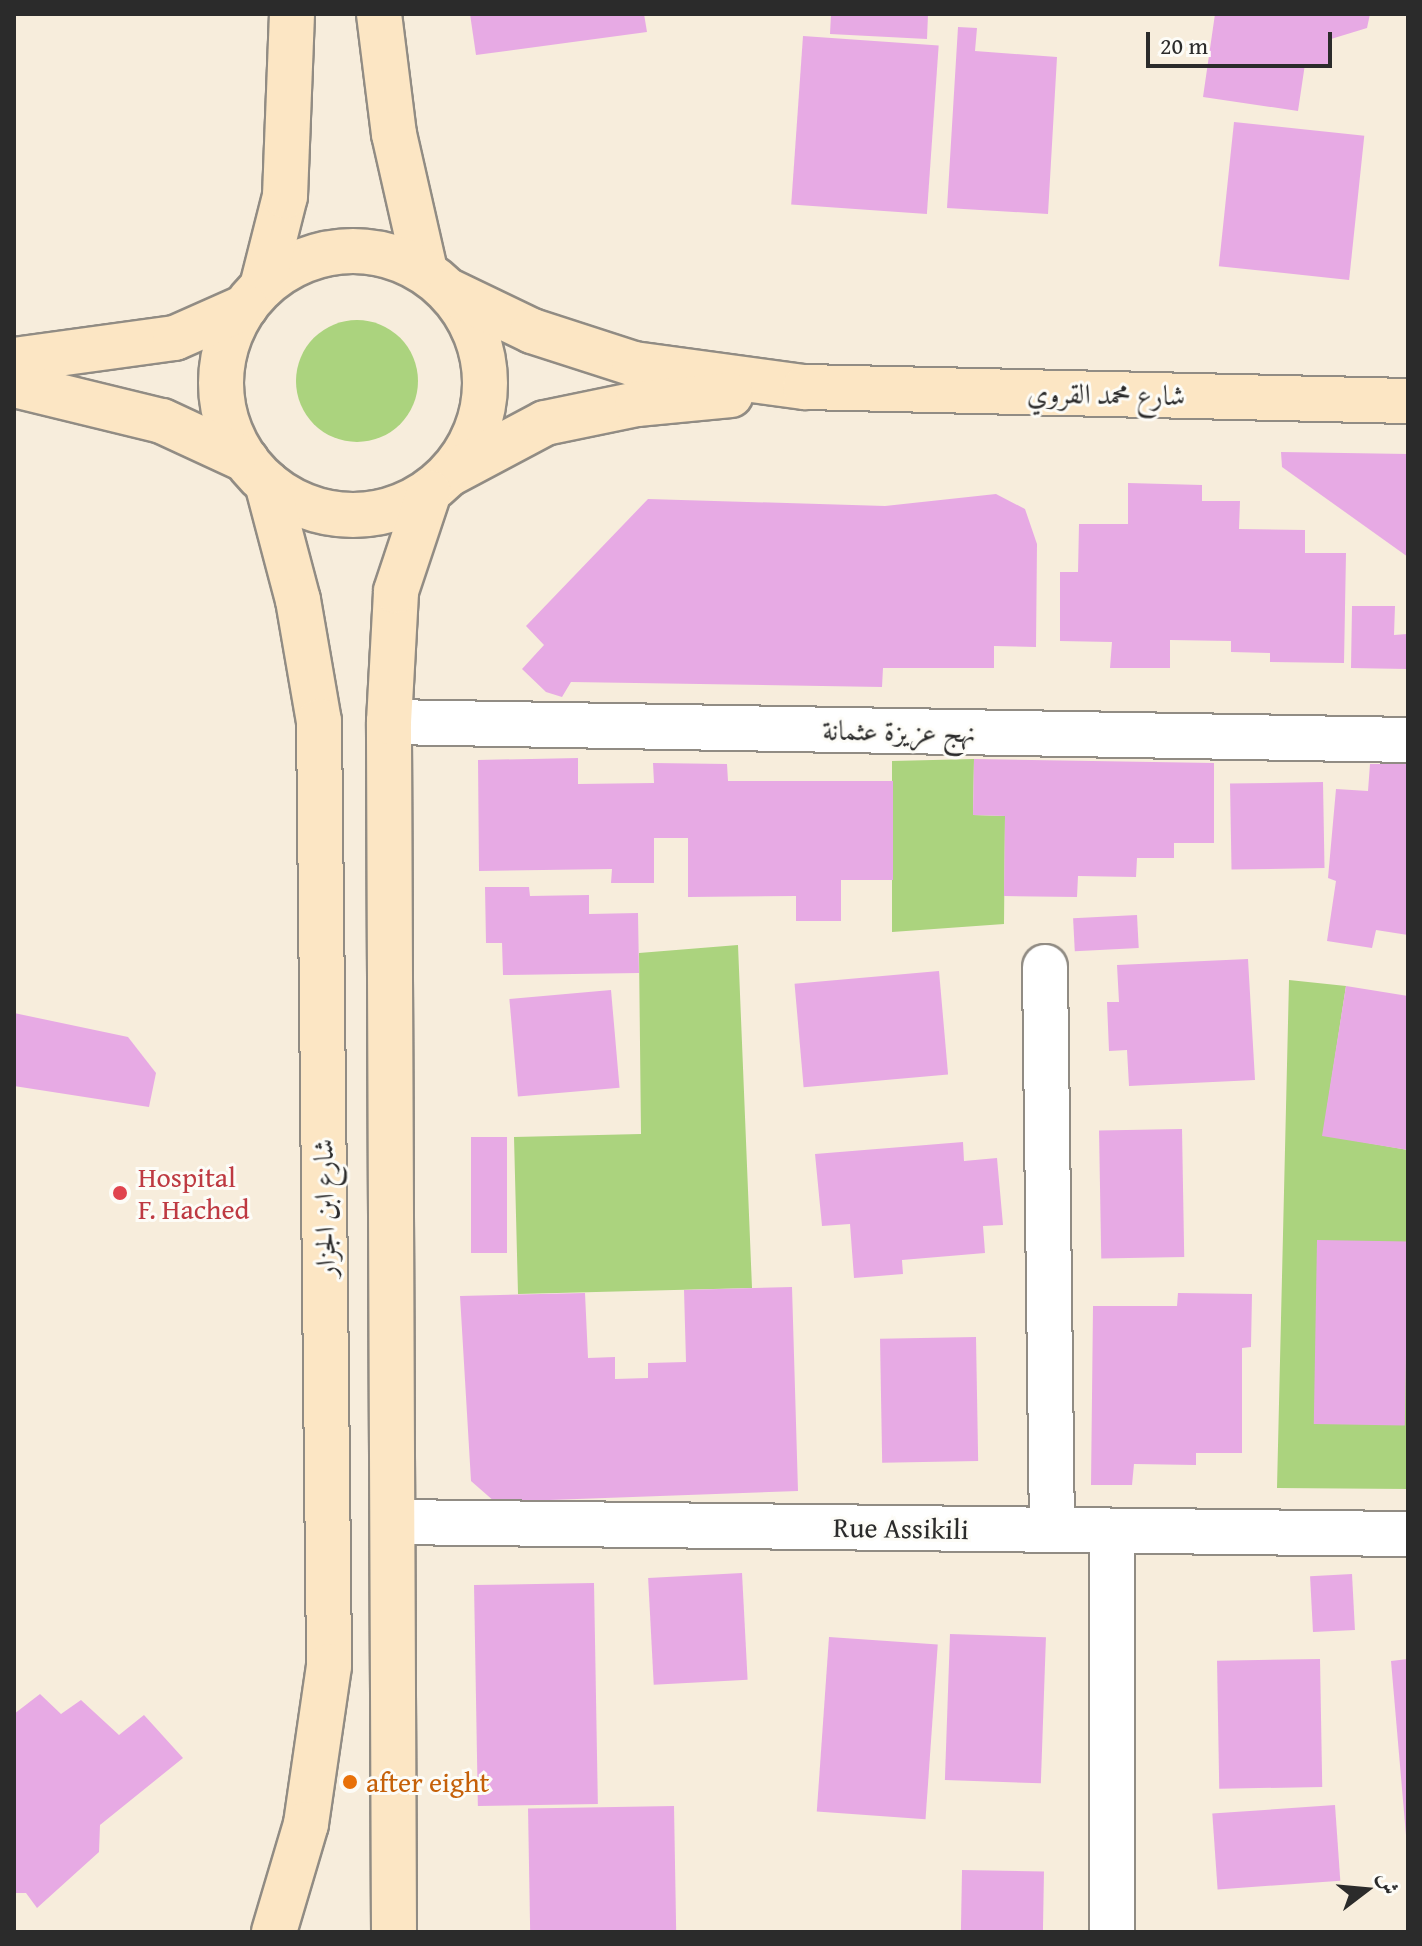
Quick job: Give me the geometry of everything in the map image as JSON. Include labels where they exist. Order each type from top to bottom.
[{"type":"main road","points":[[253,297],[285,196],[292,14]]},
{"type":"main road","points":[[379,14],[394,134],[438,282],[473,325],[484,363],[484,403],[473,440],[440,483],[396,591],[389,722],[394,1932]]},
{"type":"main road","name":"شارع محمد القروي","points":[[14,360],[175,338],[253,297],[297,262],[341,251],[385,254],[532,331],[634,364],[805,387],[1408,401]]},
{"type":"main road","name":"شارع محمد القروي","points":[[253,297],[227,344],[221,384],[227,425],[257,472]]},
{"type":"main road","name":"شارع محمد القروي","points":[[14,385],[162,421],[257,472],[304,506],[346,516],[389,511],[545,423],[637,404],[805,387]]},
{"type":"main road","name":"شارع ابن الجزار","points":[[257,472],[298,600],[319,721],[329,1666],[306,1824],[274,1932]]},
{"type":"street","name":"نهج عزيزة عثمانة","points":[[389,722],[1408,740]]},
{"type":"street","points":[[1045,967],[1052,1529]]},
{"type":"street","name":"Rue Assikili","points":[[393,1522],[1408,1534]]},
{"type":"street","points":[[1112,1531],[1112,1932]]},
{"type":"green space","points":[[357,320],[380,324],[400,338],[414,358],[418,381],[414,404],[400,424],[380,438],[357,442],[334,438],[314,424],[300,404],[296,381],[300,358],[314,338],[334,324]]},
{"type":"green space","points":[[974,759],[973,815],[1005,816],[1004,924],[892,932],[892,761]]},
{"type":"green space","points":[[738,945],[752,1288],[518,1294],[514,1137],[641,1134],[639,953]]},
{"type":"green space","points":[[1289,980],[1346,986],[1323,1135],[1408,1150],[1408,1489],[1277,1488]]},
{"type":"building","points":[[470,14],[644,14],[647,32],[476,55]]},
{"type":"building","points":[[831,14],[928,14],[927,39],[830,34]]},
{"type":"building","points":[[1215,14],[1370,14],[1367,28],[1331,39],[1328,67],[1305,64],[1298,111],[1203,97]]},
{"type":"building","points":[[958,27],[977,28],[975,51],[1057,57],[1048,214],[947,208]]},
{"type":"building","points":[[803,36],[939,45],[927,214],[791,205]]},
{"type":"building","points":[[1234,122],[1364,136],[1349,280],[1219,266]]},
{"type":"building","points":[[1281,452],[1408,454],[1408,557],[1282,467]]},
{"type":"building","points":[[1128,483],[1202,485],[1202,501],[1240,501],[1239,529],[1305,530],[1305,553],[1346,553],[1344,663],[1270,662],[1270,653],[1231,652],[1231,641],[1170,640],[1170,668],[1110,668],[1112,642],[1060,641],[1060,572],[1078,572],[1079,524],[1128,524]]},
{"type":"building","points":[[996,494],[1025,509],[1037,544],[1036,647],[994,646],[994,668],[883,668],[882,687],[571,682],[562,697],[546,692],[522,669],[544,645],[526,626],[648,499],[885,506]]},
{"type":"building","points":[[1352,606],[1395,606],[1394,635],[1407,634],[1407,669],[1351,668]]},
{"type":"building","points":[[578,758],[578,784],[654,783],[653,763],[727,764],[728,781],[893,781],[893,880],[841,880],[841,921],[796,921],[796,896],[688,897],[688,838],[654,838],[654,883],[611,883],[612,869],[479,871],[478,760]]},
{"type":"building","points":[[974,759],[1214,763],[1214,843],[1174,843],[1174,858],[1137,858],[1136,877],[1078,876],[1077,897],[1004,896],[1005,816],[973,815]]},
{"type":"building","points":[[1370,764],[1408,764],[1408,935],[1376,930],[1372,948],[1327,941],[1336,881],[1328,878],[1336,789],[1368,791]]},
{"type":"building","points":[[1323,782],[1325,868],[1232,870],[1230,784]]},
{"type":"building","points":[[485,887],[529,887],[530,896],[589,895],[589,914],[638,913],[639,973],[503,975],[502,943],[486,943]]},
{"type":"building","points":[[1137,915],[1139,948],[1075,951],[1073,918]]},
{"type":"building","points":[[1248,959],[1255,1080],[1129,1086],[1127,1050],[1109,1051],[1107,1002],[1119,1002],[1117,965]]},
{"type":"building","points":[[939,971],[948,1075],[804,1087],[795,984]]},
{"type":"building","points":[[1346,986],[1408,996],[1408,1150],[1322,1136]]},
{"type":"building","points":[[611,990],[620,1088],[518,1097],[509,999]]},
{"type":"building","points":[[14,1013],[128,1037],[156,1073],[149,1107],[14,1086]]},
{"type":"building","points":[[1182,1129],[1184,1257],[1101,1258],[1099,1130]]},
{"type":"building","points":[[471,1137],[507,1137],[507,1253],[471,1253]]},
{"type":"building","points":[[963,1142],[964,1161],[997,1158],[1003,1225],[983,1226],[985,1253],[902,1260],[903,1274],[854,1278],[850,1224],[822,1226],[815,1154]]},
{"type":"building","points":[[1317,1240],[1408,1242],[1405,1426],[1314,1424]]},
{"type":"building","points":[[792,1287],[798,1491],[495,1502],[471,1481],[460,1296],[585,1293],[588,1358],[615,1357],[615,1379],[648,1378],[648,1363],[686,1362],[684,1290]]},
{"type":"building","points":[[1178,1293],[1252,1294],[1251,1347],[1242,1348],[1242,1453],[1196,1453],[1196,1465],[1134,1464],[1132,1485],[1091,1485],[1093,1306],[1177,1306]]},
{"type":"building","points":[[976,1337],[978,1461],[882,1463],[880,1339]]},
{"type":"building","points":[[742,1573],[748,1680],[654,1685],[648,1578]]},
{"type":"building","points":[[1352,1574],[1355,1630],[1313,1632],[1310,1576]]},
{"type":"building","points":[[594,1583],[598,1804],[478,1806],[474,1585]]},
{"type":"building","points":[[950,1634],[1046,1637],[1041,1783],[945,1780]]},
{"type":"building","points":[[829,1637],[938,1645],[926,1819],[817,1812]]},
{"type":"building","points":[[1320,1659],[1322,1787],[1219,1789],[1217,1661]]},
{"type":"building","points":[[1408,1659],[1408,1835],[1406,1835],[1391,1661]]},
{"type":"building","points":[[40,1694],[61,1714],[81,1700],[119,1735],[144,1715],[183,1758],[100,1825],[99,1852],[37,1908],[26,1893],[14,1893],[14,1714]]},
{"type":"building","points":[[1335,1805],[1340,1881],[1218,1889],[1212,1814]]},
{"type":"building","points":[[674,1806],[676,1932],[530,1932],[528,1809]]},
{"type":"building","points":[[962,1870],[1044,1871],[1043,1932],[961,1932]]},
{"type":"place","name":"Hospital F. Hached","points":[[120,1193]]},
{"type":"place","name":"after eight","points":[[350,1782]]}]
